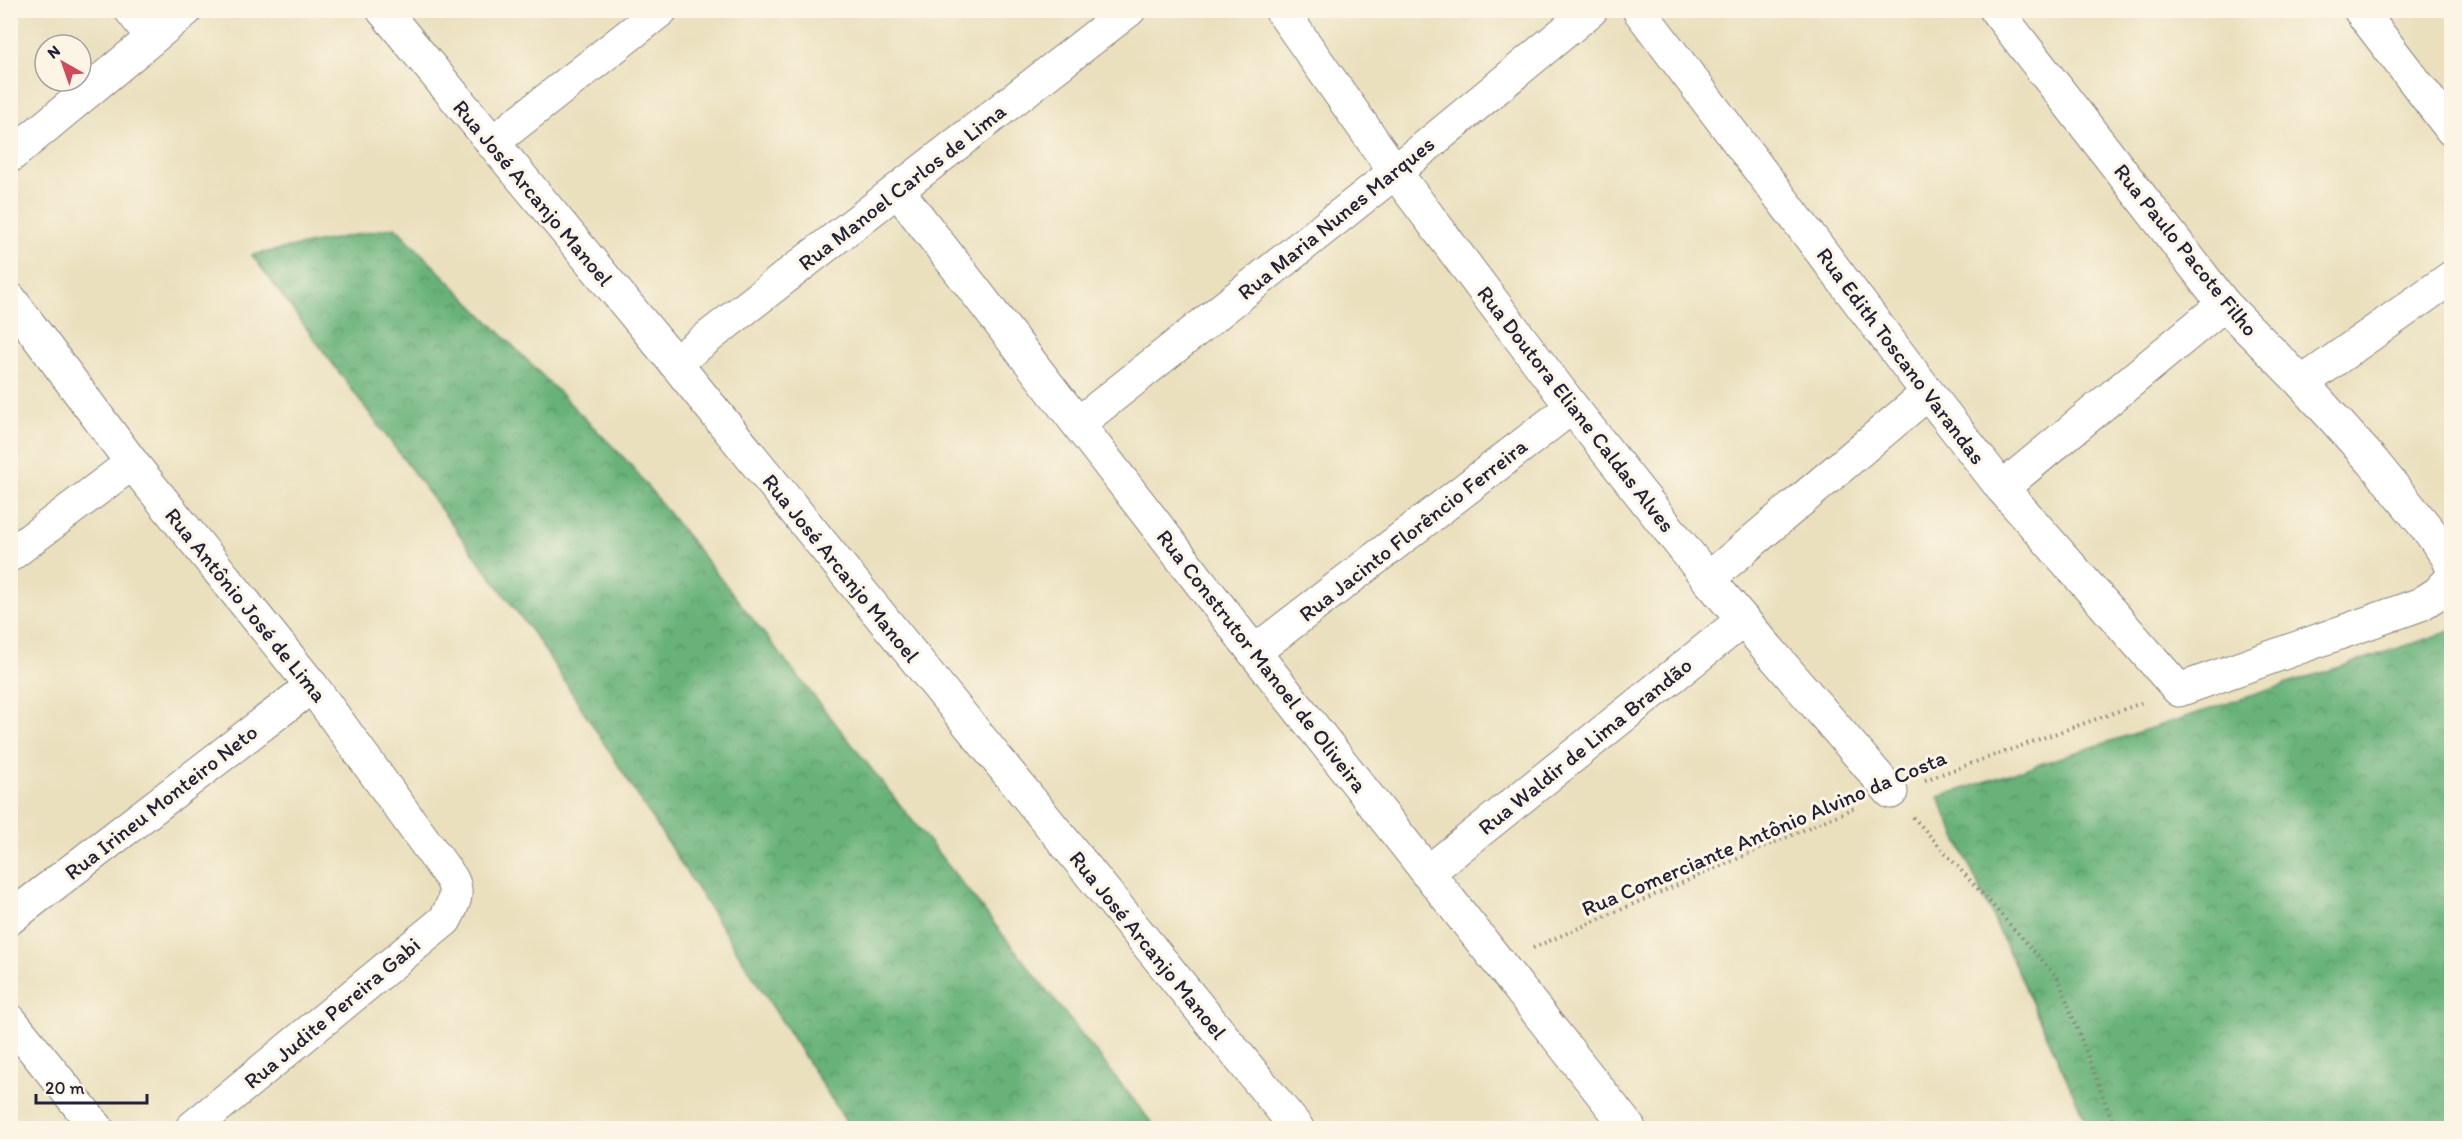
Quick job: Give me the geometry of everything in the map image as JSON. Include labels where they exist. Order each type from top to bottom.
[{"type":"street","points":[[132,10],[152,37]]},
{"type":"street","points":[[10,156],[186,10]]},
{"type":"street","name":"Rua José Arcanjo Manoel","points":[[383,10],[675,363],[1297,1128]]},
{"type":"street","points":[[492,143],[662,10]]},
{"type":"street","name":"Rua Manoel Carlos de Lima","points":[[675,363],[1129,10]]},
{"type":"street","name":"Rua Doutora Eliane Caldas Alves","points":[[1281,10],[1395,172],[1572,407],[1708,579],[1891,792]]},
{"type":"street","name":"Rua Maria Nunes Marques","points":[[1079,423],[1395,172],[1591,10]]},
{"type":"street","name":"Rua Edith Toscano Varandas","points":[[1639,10],[2002,488],[2179,690]]},
{"type":"street","name":"Rua Paulo Pacote Filho","points":[[1996,10],[2224,304],[2302,383],[2407,502],[2447,556],[2451,567]]},
{"type":"street","points":[[2360,10],[2451,130]]},
{"type":"street","name":"Rua Construtor Manoel de Oliveira","points":[[898,191],[1254,652],[1629,1128]]},
{"type":"street","points":[[2302,383],[2451,277]]},
{"type":"street","name":"Rua Antônio José de Lima","points":[[10,299],[132,463],[312,686],[455,884],[454,901],[445,920]]},
{"type":"street","points":[[2002,488],[2224,304]]},
{"type":"street","points":[[1708,579],[1928,393]]},
{"type":"street","name":"Rua Jacinto Florêncio Ferreira","points":[[1254,652],[1572,407]]},
{"type":"street","points":[[10,555],[132,463]]},
{"type":"street","points":[[2179,690],[2421,604],[2438,593],[2451,578]]},
{"type":"street","name":"Rua Waldir de Lima Brandão","points":[[1427,873],[1743,620]]},
{"type":"street","name":"Rua Irineu Monteiro Neto","points":[[10,918],[312,686]]},
{"type":"street","name":"Rua Judite Pereira Gabi","points":[[192,1128],[445,920]]},
{"type":"street","points":[[10,1020],[98,1128]]},
{"type":"path","name":"Rua Comerciante Antônio Alvino da Costa","points":[[1500,963],[1891,792],[2179,690]]},
{"type":"path","points":[[1891,792],[2058,978],[2115,1128]]},
{"type":"green space","points":[[395,227],[629,463],[1156,1128],[850,1128],[540,643],[252,255]]},
{"type":"green space","points":[[2451,631],[2451,1128],[2089,1128],[1938,797]]}]
